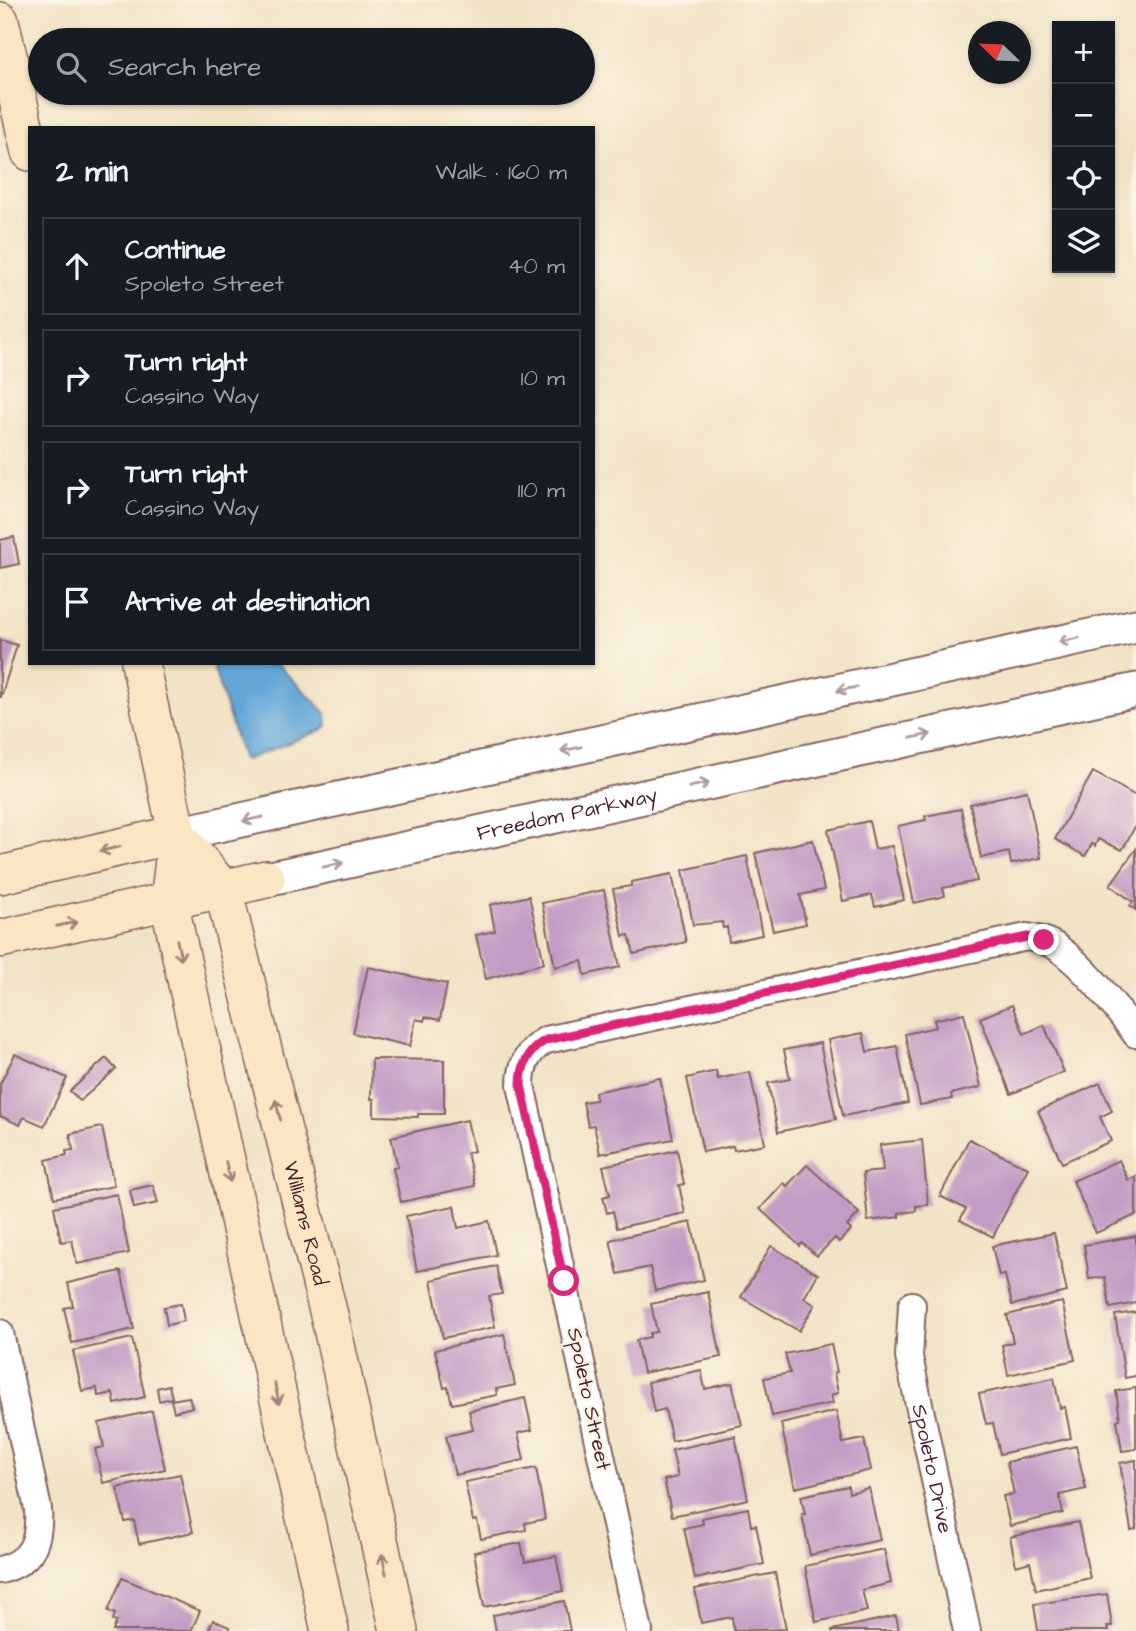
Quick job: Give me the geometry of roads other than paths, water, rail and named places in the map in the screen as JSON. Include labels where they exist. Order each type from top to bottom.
[{"type":"main road","points":[[0,21],[28,143]]},
{"type":"main road","name":"Williams Road","points":[[140,665],[177,834],[169,902],[330,1631]]},
{"type":"main road","points":[[0,875],[177,834]]},
{"type":"main road","name":"Williams Road","points":[[177,834],[223,889],[332,1327],[399,1631]]},
{"type":"main road","name":"Freedom Parkway","points":[[0,939],[266,879]]},
{"type":"street","points":[[177,834],[1136,626]]},
{"type":"street","name":"Freedom Parkway","points":[[266,879],[1136,690]]},
{"type":"street","name":"Spoleto Street","points":[[639,1631],[521,1085],[521,1074],[529,1054],[546,1040],[1027,937],[1044,940],[1057,947],[1116,1008],[1136,1034]]},
{"type":"street","name":"Spoleto Drive","points":[[912,1305],[909,1357],[967,1631]]},
{"type":"street","points":[[0,1333],[38,1509],[39,1526],[32,1549],[15,1566],[0,1570]]},
{"type":"water","points":[[213,665],[278,665],[326,713],[327,725],[324,729],[245,760]]}]
